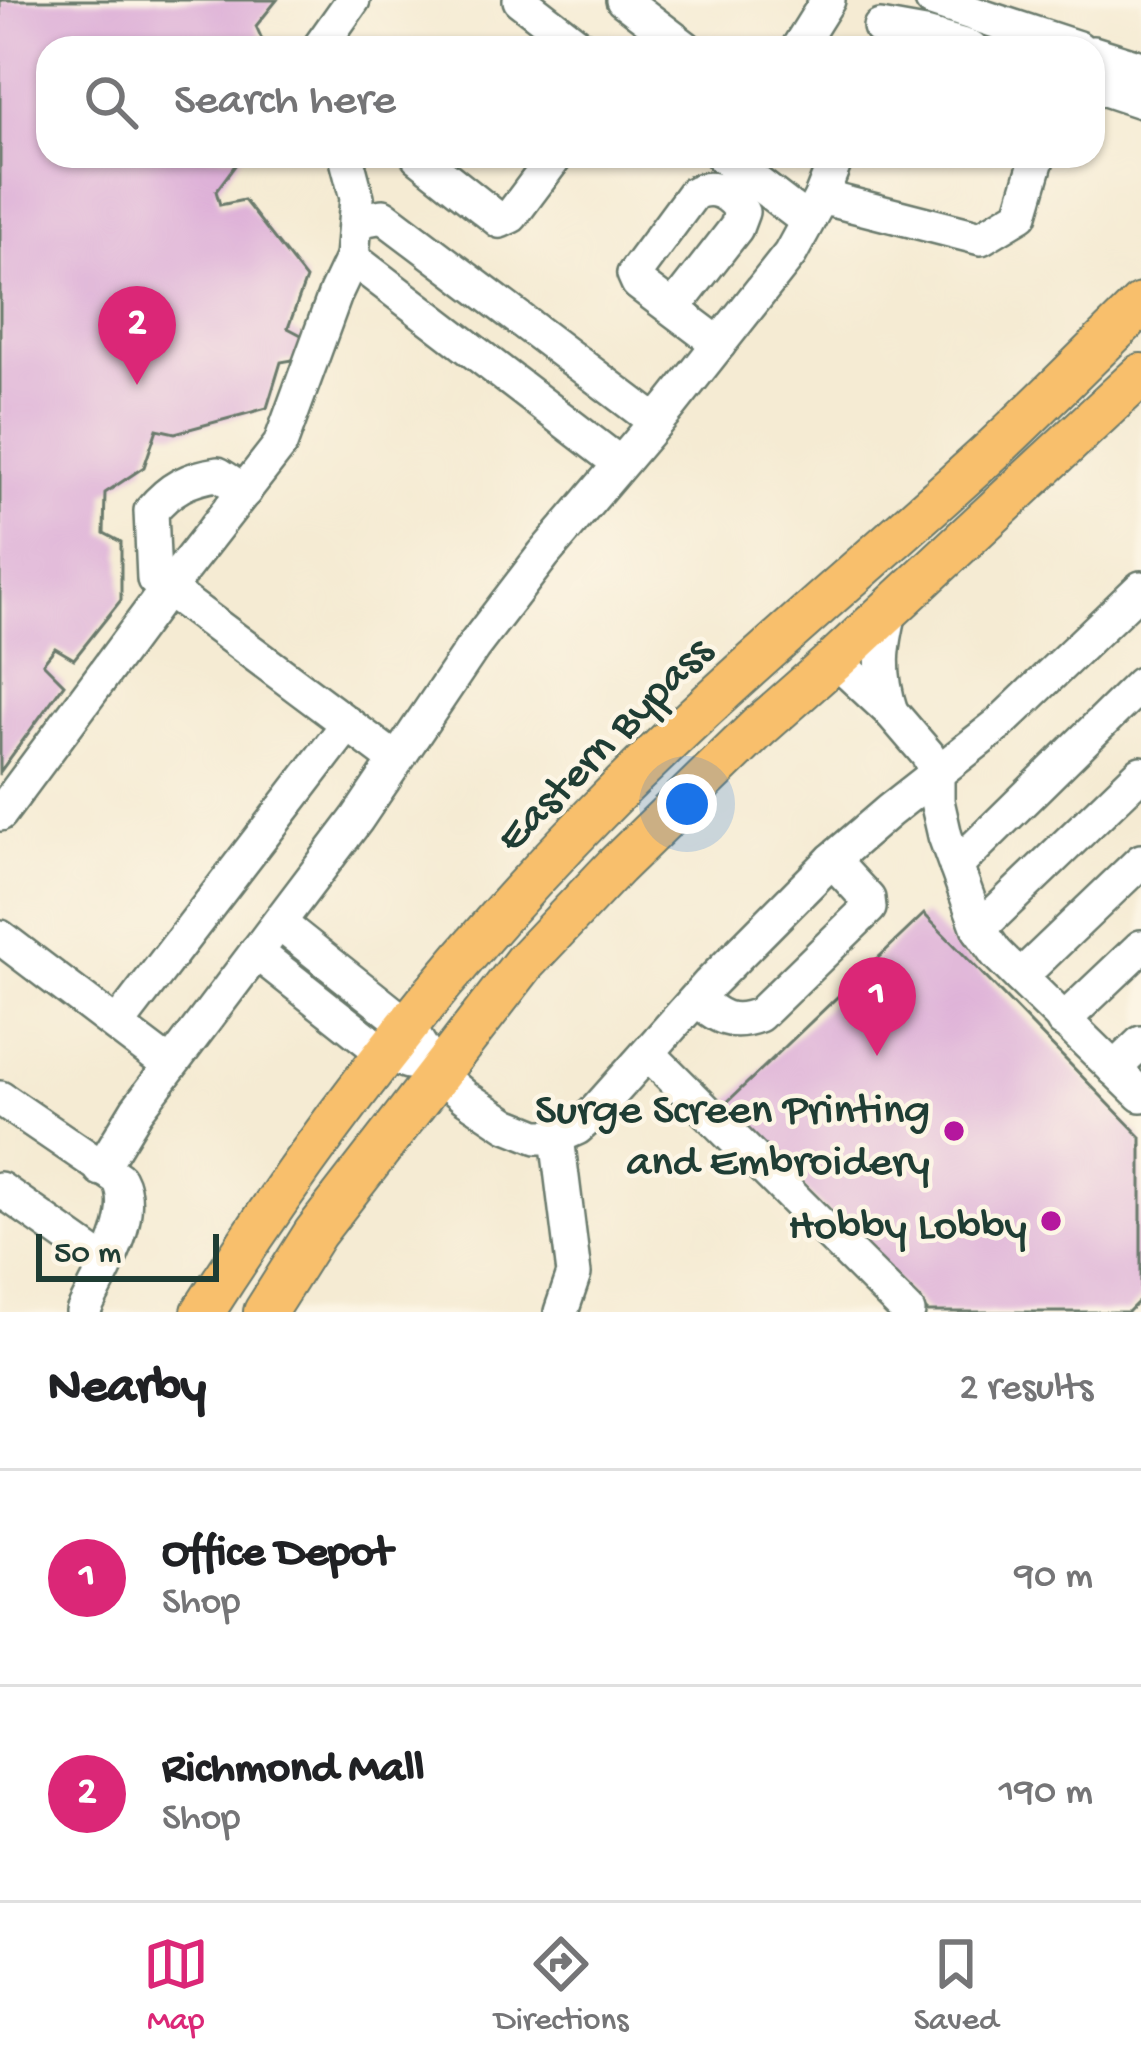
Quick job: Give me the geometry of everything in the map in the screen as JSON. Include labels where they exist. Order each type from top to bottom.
[{"type":"main road","name":"Eastern Bypass","points":[[203,1312],[271,1206],[467,951],[596,813],[732,681],[986,456],[1141,305]]},
{"type":"main road","points":[[265,1312],[315,1234],[524,963],[759,727],[1141,375]]},
{"type":"main road","points":[[835,660],[829,641],[840,615],[935,534],[986,456]]},
{"type":"lane","points":[[328,36],[353,0]]},
{"type":"lane","points":[[520,0],[566,36]]},
{"type":"lane","points":[[623,0],[670,36]]},
{"type":"lane","points":[[806,36],[828,0]]},
{"type":"lane","points":[[932,0],[1042,36]]},
{"type":"lane","points":[[882,25],[932,36]]},
{"type":"lane","points":[[1105,56],[1141,68]]},
{"type":"lane","points":[[1105,89],[1141,101]]},
{"type":"lane","points":[[0,814],[280,445],[352,258],[357,199],[349,168]]},
{"type":"lane","points":[[433,168],[500,220],[511,216],[547,168]]},
{"type":"lane","points":[[743,168],[814,209],[981,238],[1021,214],[1034,168]]},
{"type":"lane","points":[[101,1168],[136,1110],[357,819],[473,647],[790,254],[830,168]]},
{"type":"lane","points":[[356,220],[383,216],[656,422]]},
{"type":"lane","points":[[352,258],[619,463]]},
{"type":"lane","points":[[673,309],[719,344]]},
{"type":"lane","points":[[245,491],[218,474],[194,478],[165,494],[151,511],[154,579],[396,760]]},
{"type":"lane","points":[[279,923],[396,1040],[465,1096],[507,1125],[537,1137],[557,1137],[594,1113],[756,935],[832,860],[1040,687],[1140,590]]},
{"type":"lane","points":[[891,712],[882,686],[881,647],[892,608]]},
{"type":"lane","points":[[835,660],[928,754],[937,775],[937,801],[979,929],[1020,977],[1141,1095]]},
{"type":"lane","points":[[956,866],[1141,684]]},
{"type":"lane","points":[[117,1025],[348,724]]},
{"type":"lane","points":[[979,929],[1141,773]]},
{"type":"lane","points":[[697,999],[720,1018],[759,1015],[869,908],[868,899],[832,860]]},
{"type":"lane","points":[[1020,977],[1141,860]]},
{"type":"lane","points":[[0,937],[170,1066]]},
{"type":"lane","points":[[1064,1021],[1141,946]]},
{"type":"lane","points":[[256,952],[396,1040]]},
{"type":"lane","points":[[1114,1069],[1141,1043]]},
{"type":"lane","points":[[648,1053],[908,1312]]},
{"type":"lane","points":[[0,1098],[119,1179],[126,1199],[122,1224],[82,1312]]},
{"type":"lane","points":[[557,1137],[574,1274],[561,1312]]},
{"type":"lane","points":[[0,1189],[106,1264]]},
{"type":"building","points":[[0,0],[277,0],[256,26],[261,36],[36,36],[36,168],[233,168],[216,191],[220,205],[244,200],[306,279],[288,328],[305,337],[298,359],[281,362],[267,408],[175,433],[157,429],[144,467],[105,493],[104,533],[121,542],[121,600],[74,659],[55,648],[43,663],[64,684],[0,772]]},
{"type":"building","points":[[924,914],[1141,1137],[1141,1299],[1128,1312],[928,1312],[722,1107]]},
{"type":"place","name":"Richmond Mall","points":[[137,385]]},
{"type":"place","name":"Office Depot","points":[[877,1056]]},
{"type":"place","name":"Surge Screen Printing and Embroidery","points":[[954,1131]]},
{"type":"place","name":"Hobby Lobby","points":[[1051,1221]]}]
